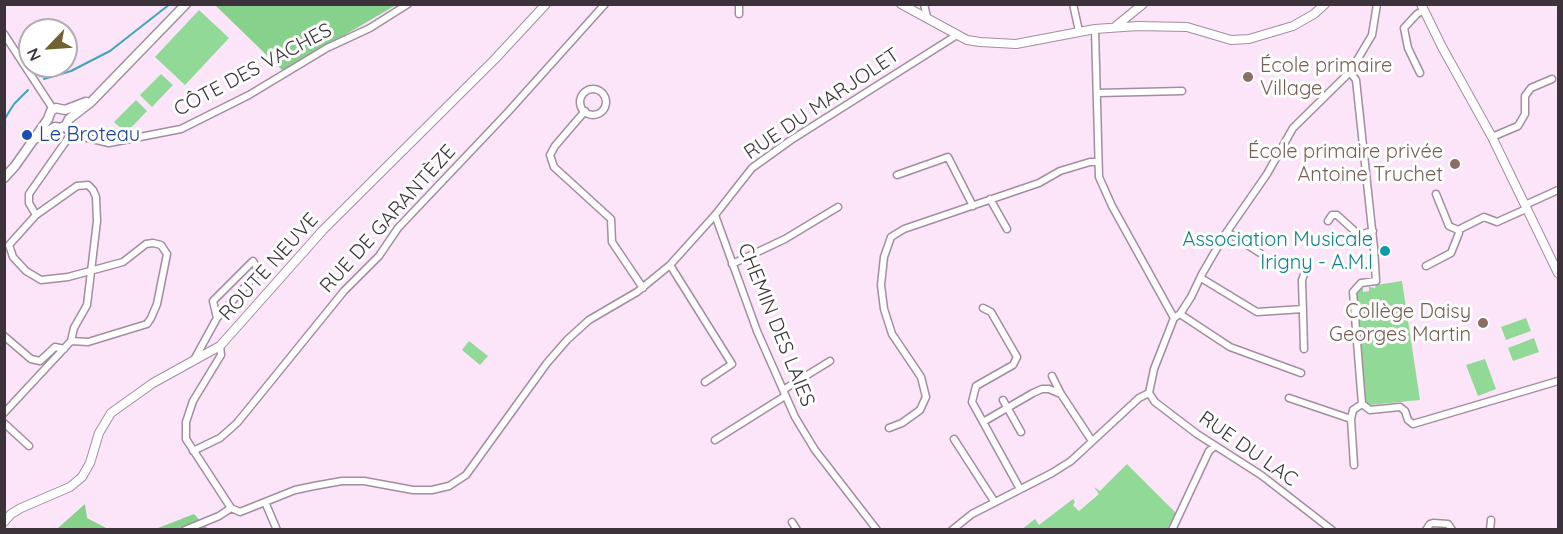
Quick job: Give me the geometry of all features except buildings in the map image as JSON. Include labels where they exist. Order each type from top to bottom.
[{"type":"main road","points":[[33,140],[59,127],[67,114],[94,98],[186,4]]},
{"type":"main road","points":[[4,178],[48,119],[49,113],[60,107],[67,114]]},
{"type":"main road","points":[[48,119],[59,127]]},
{"type":"street","name":"CÔTE DES VACHES","points":[[71,134],[109,143],[181,129],[249,95],[327,48],[370,28],[408,4]]},
{"type":"street","name":"ROUTE NEUVE","points":[[4,522],[21,508],[70,487],[82,477],[90,463],[99,433],[111,413],[153,383],[193,363],[220,346],[323,230],[495,59],[546,4]]},
{"type":"street","name":"RUE DE GARANTÈZE","points":[[192,451],[220,438],[237,423],[344,291],[379,256],[398,228],[508,112],[605,4]]},
{"type":"street","points":[[739,4],[739,14]]},
{"type":"street","points":[[901,4],[957,35],[980,42],[1016,44],[1116,26],[1187,27],[1231,40],[1249,39],[1293,26],[1314,14],[1325,4]]},
{"type":"street","points":[[924,4],[927,17]]},
{"type":"street","points":[[1073,4],[1079,32]]},
{"type":"street","points":[[957,528],[994,501],[1052,473],[1071,460],[1139,398],[1149,393],[1154,369],[1174,318],[1180,314],[1227,232],[1267,174],[1293,128],[1350,72],[1372,35],[1377,4]]},
{"type":"street","points":[[1138,26],[1140,7]]},
{"type":"street","points":[[1116,26],[1140,7]]},
{"type":"street","points":[[1420,73],[1408,48],[1404,28],[1422,7],[1492,137],[1558,273]]},
{"type":"street","points":[[1095,29],[1099,177],[1112,206],[1174,318]]},
{"type":"street","points":[[4,34],[53,109]]},
{"type":"street","name":"RUE DU MARJOLET","points":[[185,530],[219,516],[231,508],[240,512],[295,490],[342,481],[364,481],[432,490],[449,486],[466,475],[547,363],[567,340],[589,320],[643,288],[670,265],[715,215],[752,168],[791,140],[957,35]]},
{"type":"street","points":[[1350,72],[1356,80],[1373,231],[1376,281],[1361,283],[1353,292],[1362,404],[1370,410],[1400,407],[1405,411],[1407,420],[1413,424],[1558,381]]},
{"type":"street","points":[[1492,137],[1518,126],[1525,114],[1525,96],[1531,88],[1551,79]]},
{"type":"street","points":[[595,89],[602,92],[607,102],[602,112],[593,115],[585,111],[580,104],[584,92],[595,89]]},
{"type":"street","points":[[1098,93],[1182,92]]},
{"type":"street","points":[[585,111],[550,155],[554,167],[611,219],[612,242],[643,288]]},
{"type":"street","points":[[36,215],[29,203],[29,194],[71,134],[59,127]]},
{"type":"street","points":[[897,175],[948,157],[973,206]]},
{"type":"street","points":[[889,428],[902,423],[920,411],[926,397],[921,377],[892,334],[884,309],[880,285],[884,257],[891,237],[904,229],[1039,183],[1060,171],[1090,162],[1098,162]]},
{"type":"street","points":[[4,413],[71,341],[74,328],[87,305],[91,270],[97,220],[96,198],[88,185],[77,186],[36,215],[9,245],[13,257],[26,271],[41,280],[68,277],[91,270],[123,262],[146,244],[153,243],[161,245],[167,254],[157,304],[147,324],[88,342],[71,341]]},
{"type":"street","points":[[1458,230],[1484,217],[1497,222],[1558,190]]},
{"type":"street","points":[[1436,194],[1449,226],[1458,230]]},
{"type":"street","points":[[990,199],[1007,229]]},
{"type":"street","points":[[732,264],[785,239],[838,207]]},
{"type":"street","name":"CHEMIN DES LAIES","points":[[715,215],[757,331],[795,417],[816,450],[877,530]]},
{"type":"street","points":[[1328,221],[1332,215],[1336,215],[1359,235],[1373,231]]},
{"type":"street","points":[[1426,266],[1451,253],[1459,233],[1458,230]]},
{"type":"street","points":[[1227,232],[1260,253]]},
{"type":"street","points":[[193,363],[217,318],[259,271],[253,261],[213,301],[217,318]]},
{"type":"street","points":[[670,265],[732,364],[705,382]]},
{"type":"street","points":[[1304,349],[1302,280],[1305,272]]},
{"type":"street","points":[[1201,278],[1257,312],[1303,309]]},
{"type":"street","points":[[983,308],[992,312],[1017,357],[1013,365],[976,386],[972,402],[1020,489]]},
{"type":"street","points":[[1180,314],[1230,347],[1301,373]]},
{"type":"street","points":[[4,336],[31,359],[40,361],[55,346],[64,349]]},
{"type":"street","points":[[220,346],[221,355],[193,401],[186,422],[186,439],[231,508]]},
{"type":"street","points":[[715,440],[830,361]]},
{"type":"street","points":[[1052,376],[1092,441]]},
{"type":"street","points":[[983,422],[1042,389],[1061,394]]},
{"type":"street","name":"RUE DU LAC","points":[[1149,393],[1155,402],[1215,446],[1261,475],[1332,530]]},
{"type":"street","points":[[1289,398],[1351,419]]},
{"type":"street","points":[[1003,400],[1021,432]]},
{"type":"street","points":[[1354,465],[1351,419],[1353,410],[1362,404]]},
{"type":"street","points":[[4,423],[29,446]]},
{"type":"street","points":[[954,439],[994,501]]},
{"type":"street","points":[[1172,530],[1209,451],[1215,446]]},
{"type":"street","points":[[265,502],[277,530]]},
{"type":"street","points":[[1490,530],[1491,520]]},
{"type":"street","points":[[792,522],[797,530]]},
{"type":"street","points":[[1426,530],[1433,523],[1448,524],[1452,530]]},
{"type":"green space","points":[[215,5],[396,5],[283,71]]},
{"type":"green space","points":[[199,10],[229,38],[185,85],[155,57]]},
{"type":"green space","points":[[161,74],[173,85],[152,107],[140,95]]},
{"type":"green space","points":[[136,100],[147,111],[126,133],[114,122]]},
{"type":"green space","points":[[1402,281],[1420,400],[1370,405],[1365,402],[1356,293],[1358,289],[1363,288],[1363,292],[1369,291],[1369,287],[1375,288],[1376,285]]},
{"type":"green space","points":[[1526,318],[1531,331],[1506,340],[1501,327]]},
{"type":"green space","points":[[1534,338],[1539,352],[1513,361],[1508,348]]},
{"type":"green space","points":[[469,341],[488,356],[480,365],[462,350]]},
{"type":"green space","points":[[1485,359],[1496,389],[1478,396],[1466,365]]},
{"type":"green space","points":[[1127,464],[1176,513],[1167,529],[1022,529],[1035,519],[1039,525],[1073,499],[1075,502],[1073,505],[1079,511],[1099,494],[1094,487],[1100,491]]},
{"type":"green space","points":[[85,504],[87,518],[108,529],[53,529],[58,528]]},
{"type":"green space","points":[[194,514],[208,529],[153,530]]},
{"type":"waterway","points":[[44,79],[71,71],[110,51],[170,4]]},
{"type":"waterway","points":[[4,120],[14,104],[28,90]]},
{"type":"place","name":"École primaire Village","points":[[1248,77]]},
{"type":"place","name":"Le Broteau","points":[[27,135]]},
{"type":"place","name":"École primaire privée Antoine Truchet","points":[[1455,164]]},
{"type":"place","name":"Association Musicale Irigny - A.M.I","points":[[1385,251]]},
{"type":"place","name":"Collège Daisy Georges Martin","points":[[1483,323]]}]
